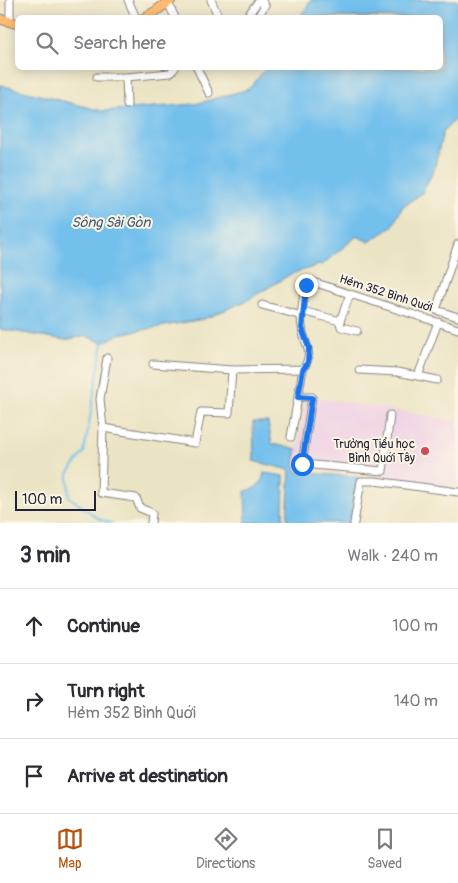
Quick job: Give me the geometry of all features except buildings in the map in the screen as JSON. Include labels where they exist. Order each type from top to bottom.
[{"type":"main road","points":[[149,15],[170,1]]},
{"type":"main road","points":[[0,18],[14,23]]},
{"type":"street","points":[[10,0],[14,23]]},
{"type":"street","points":[[128,0],[135,15]]},
{"type":"street","points":[[211,0],[218,15]]},
{"type":"street","points":[[170,1],[174,15]]},
{"type":"street","points":[[248,15],[257,3],[262,1],[265,5],[259,15]]},
{"type":"street","points":[[97,77],[170,74],[173,70]]},
{"type":"street","points":[[198,70],[209,93]]},
{"type":"street","points":[[126,77],[128,105]]},
{"type":"street","points":[[458,244],[436,310],[458,317]]},
{"type":"street","name":"Hẻm 352 Bình Quới","points":[[291,437],[303,370],[308,362],[309,348],[302,328],[302,313],[306,285],[310,281],[458,329]]},
{"type":"street","points":[[350,294],[340,321],[341,327],[357,331]]},
{"type":"street","points":[[262,305],[340,321]]},
{"type":"street","points":[[418,376],[438,322]]},
{"type":"street","points":[[107,358],[100,399],[103,428],[101,493],[136,498],[140,508],[152,513],[151,523]]},
{"type":"street","points":[[153,364],[232,370],[303,370]]},
{"type":"street","points":[[103,428],[194,443],[201,412],[230,413],[232,370]]},
{"type":"street","points":[[359,370],[397,372],[437,380]]},
{"type":"street","points":[[298,397],[312,398],[302,464],[384,470],[390,415]]},
{"type":"street","points":[[354,523],[361,480],[458,492]]},
{"type":"shaded area","points":[[310,396],[458,421],[458,486],[451,485],[450,490],[383,482],[384,476],[298,468],[295,463],[306,401],[309,401]]},
{"type":"water","name":"Sông Sài Gòn","points":[[311,0],[458,0],[458,116],[443,132],[434,170],[421,194],[403,206],[392,227],[369,242],[357,236],[323,264],[291,274],[246,301],[204,319],[119,334],[103,343],[86,336],[65,340],[0,329],[0,85],[102,111],[195,104],[249,89],[264,70],[443,70],[443,15],[301,15]]},
{"type":"water","points":[[253,422],[268,422],[272,444],[297,449],[294,463],[297,472],[358,477],[349,523],[287,523],[290,470],[253,461]]},
{"type":"water","points":[[264,473],[284,476],[283,523],[246,523],[245,491],[258,486],[262,481]]},
{"type":"waterway","points":[[103,342],[84,452],[68,474],[69,497],[99,519],[111,523]]},
{"type":"place","name":"Trường Tiểu học Bình Quới Tây","points":[[425,451]]},
{"type":"route","points":[[302,464],[312,398],[298,397],[303,370],[308,362],[309,348],[302,328],[302,311],[306,285]]}]
